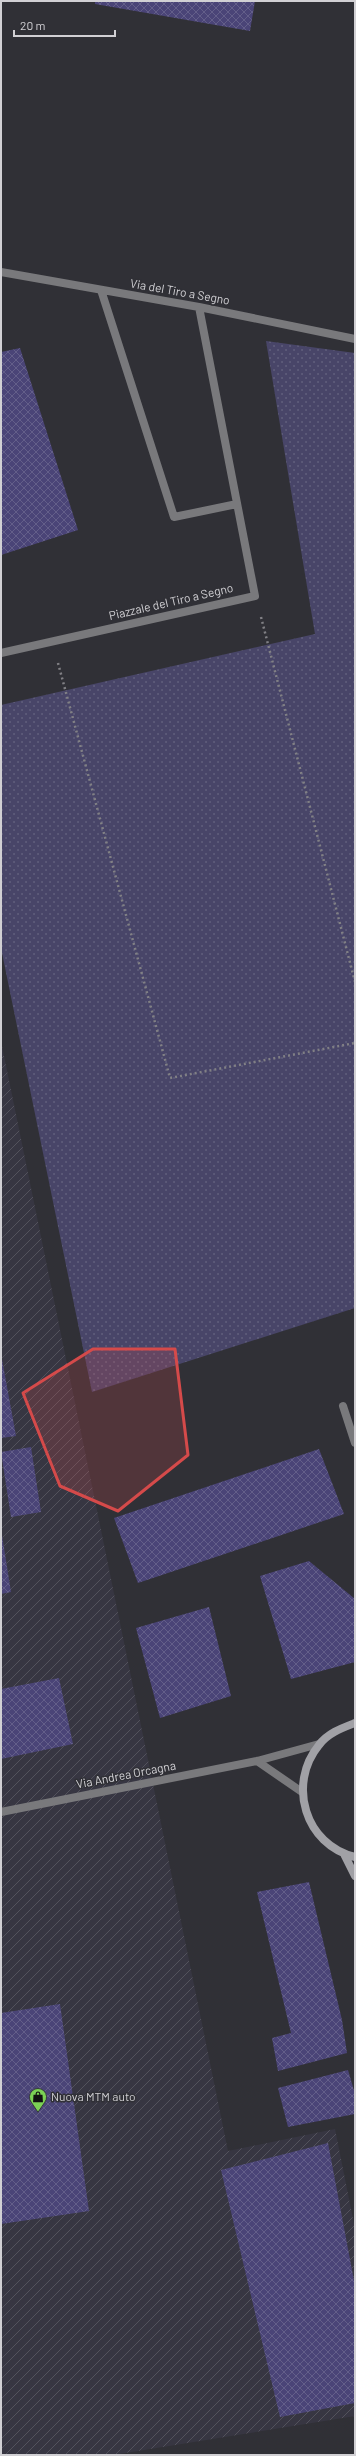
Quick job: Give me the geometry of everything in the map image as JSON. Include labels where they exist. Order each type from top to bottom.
[{"type":"main road","points":[[355,1723],[336,1730],[319,1744],[307,1762],[302,1784],[303,1805],[311,1826],[326,1843],[344,1854],[355,1857]]},
{"type":"main road","points":[[344,1854],[355,1876]]},
{"type":"street","name":"Via del Tiro a Segno","points":[[1,272],[199,307],[355,339]]},
{"type":"street","points":[[101,290],[174,517],[237,504]]},
{"type":"street","points":[[199,307],[255,596]]},
{"type":"street","name":"Piazzale del Tiro a Segno","points":[[1,653],[255,596]]},
{"type":"street","points":[[343,1406],[355,1443]]},
{"type":"street","name":"Via Andrea Orcagna","points":[[1,1812],[257,1761],[319,1744]]},
{"type":"street","points":[[257,1761],[302,1792]]},
{"type":"path","points":[[255,596],[355,982]]},
{"type":"path","points":[[52,641],[170,1078],[355,1044]]},
{"type":"highlighted area","points":[[93,1349],[175,1349],[188,1455],[118,1511],[60,1486],[23,1393]]},
{"type":"shaded area","points":[[266,341],[355,353],[355,1308],[92,1392],[1,948],[1,705],[315,634]]},
{"type":"shaded area","points":[[2,1046],[228,2151],[335,2129],[355,2229],[355,2416],[113,2455],[1,2455]]},
{"type":"building","points":[[95,1],[255,1],[250,31],[95,4]]},
{"type":"building","points":[[20,348],[78,530],[1,555],[1,352]]},
{"type":"building","points":[[1,1354],[16,1436],[1,1438]]},
{"type":"building","points":[[31,1447],[41,1512],[11,1517],[1,1452]]},
{"type":"building","points":[[319,1449],[344,1514],[138,1583],[114,1518]]},
{"type":"building","points":[[1,1529],[11,1592],[1,1594]]},
{"type":"building","points":[[309,1561],[355,1599],[355,1662],[291,1679],[260,1576]]},
{"type":"building","points":[[209,1607],[231,1696],[160,1718],[136,1628]]},
{"type":"building","points":[[59,1678],[73,1744],[1,1759],[1,1689]]},
{"type":"building","points":[[309,1882],[342,2020],[347,2053],[278,2071],[272,2038],[291,2033],[257,1892]]},
{"type":"building","name":"Nuova MTM auto","points":[[60,2004],[89,2211],[1,2224],[1,2013]]},
{"type":"building","points":[[348,2070],[355,2094],[355,2114],[288,2127],[278,2088]]},
{"type":"building","points":[[328,2143],[355,2286],[355,2403],[280,2417],[221,2170]]},
{"type":"place","name":"Nuova MTM auto","points":[[38,2112]]}]
